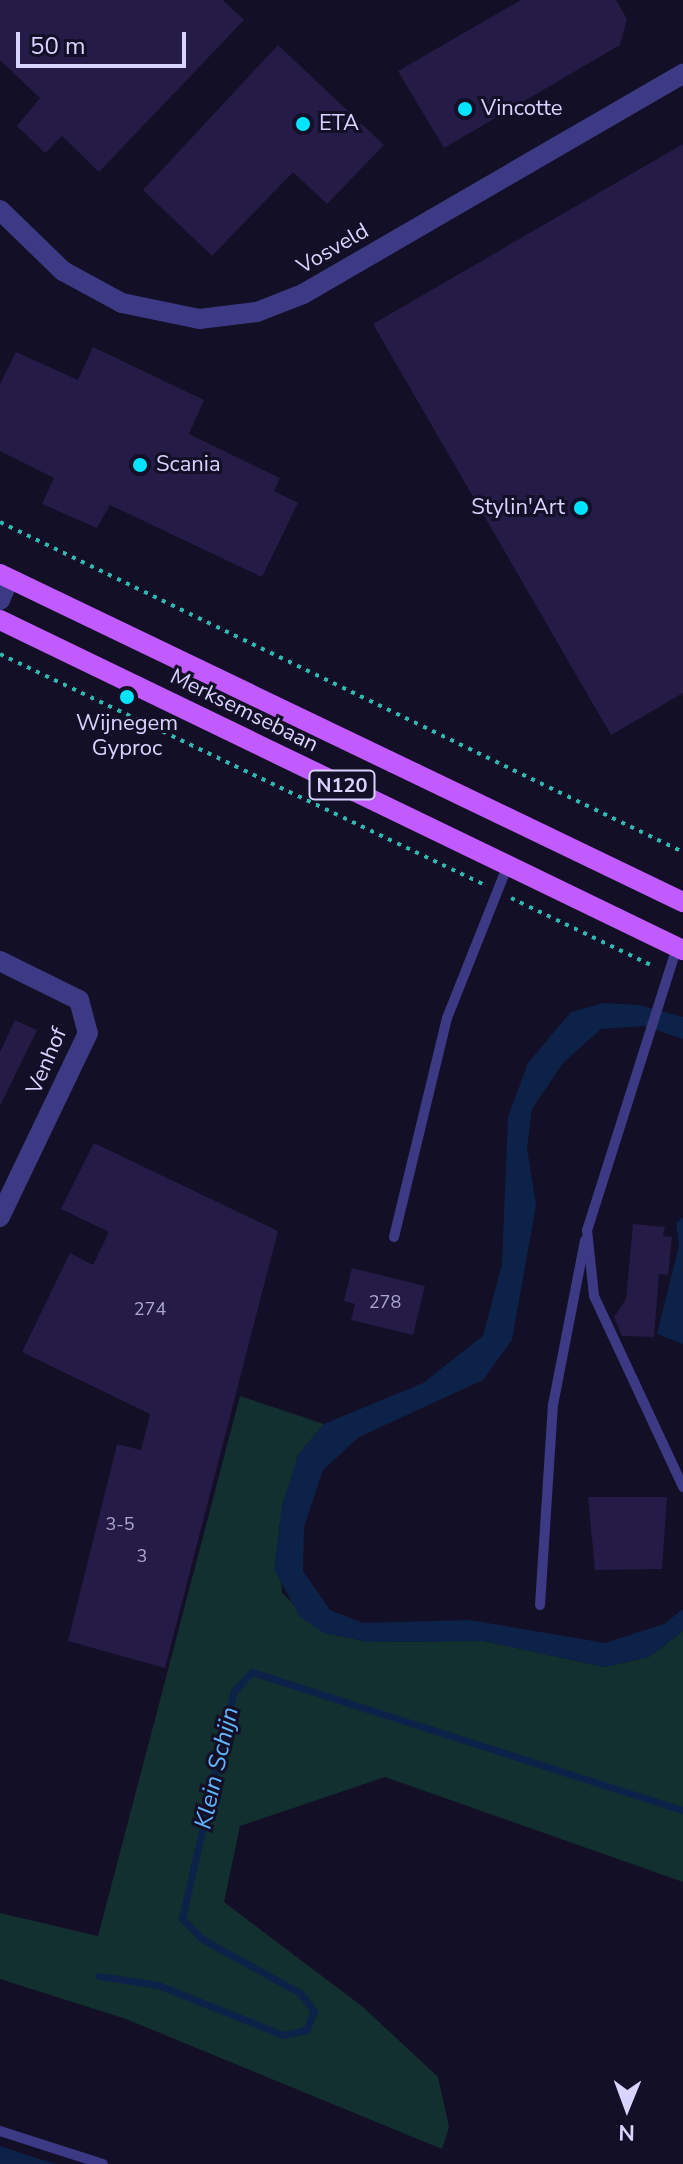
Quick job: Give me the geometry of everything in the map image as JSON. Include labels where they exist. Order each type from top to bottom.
[{"type":"main road","name":"Merksemsebaan","points":[[5,577],[683,902]]},
{"type":"main road","name":"Merksemsebaan","points":[[0,620],[680,948]]},
{"type":"street","name":"Vosveld","points":[[0,210],[63,271],[122,303],[199,319],[257,312],[303,294],[683,74]]},
{"type":"street","points":[[0,600],[5,577]]},
{"type":"street","name":"Venhof","points":[[0,961],[79,1000],[88,1033],[0,1217]]},
{"type":"lane","points":[[394,1237],[447,1018],[508,865]]},
{"type":"lane","points":[[540,1605],[553,1405],[587,1230],[666,972],[680,948]]},
{"type":"lane","points":[[587,1230],[594,1296],[683,1487]]},
{"type":"lane","points":[[0,2131],[103,2164]]},
{"type":"path","points":[[0,522],[683,852]]},
{"type":"path","points":[[0,654],[666,972]]},
{"type":"green space","points":[[240,1396],[324,1424],[298,1455],[279,1527],[282,1593],[324,1633],[370,1642],[484,1641],[605,1667],[649,1657],[683,1631],[683,1882],[385,1777],[240,1826],[224,1902],[363,2007],[438,2077],[449,2127],[442,2149],[126,2019],[0,1979],[0,1913],[98,1936]]},
{"type":"water","points":[[604,1003],[639,1005],[683,1017],[683,1039],[644,1026],[601,1029],[563,1063],[532,1109],[527,1148],[536,1205],[512,1340],[483,1380],[359,1437],[323,1470],[304,1527],[303,1571],[330,1610],[363,1623],[470,1620],[605,1643],[664,1624],[683,1609],[683,1631],[649,1657],[605,1667],[484,1641],[370,1642],[324,1633],[300,1617],[274,1569],[282,1505],[298,1455],[324,1424],[423,1383],[483,1336],[502,1264],[508,1117],[528,1063],[571,1012]]},
{"type":"water","points":[[683,1217],[683,1344],[657,1334],[679,1245],[676,1223]]},
{"type":"water","points":[[0,2146],[33,2157],[56,2164],[0,2164]]},
{"type":"building","points":[[0,0],[223,0],[244,20],[99,172],[62,136],[45,153],[17,126],[40,98],[0,60]]},
{"type":"building","name":"Vincotte","points":[[521,0],[616,0],[627,19],[620,45],[444,148],[398,71]]},
{"type":"building","points":[[278,45],[384,145],[327,204],[293,172],[212,256],[143,190]]},
{"type":"building","name":"Stylin'Art","points":[[683,144],[683,693],[611,735],[373,324]]},
{"type":"building","name":"Scania","points":[[93,347],[204,400],[189,434],[280,478],[274,491],[298,503],[262,577],[110,505],[97,528],[42,504],[54,478],[0,451],[0,384],[16,352],[78,380]]},
{"type":"building","points":[[15,1020],[37,1030],[0,1106],[0,1052]]},
{"type":"building","points":[[94,1143],[278,1231],[165,1668],[68,1641],[117,1444],[141,1450],[150,1414],[22,1352],[70,1253],[93,1265],[109,1232],[61,1209]]},
{"type":"building","points":[[633,1224],[665,1227],[663,1236],[672,1237],[668,1275],[659,1274],[654,1337],[622,1336],[614,1317],[626,1299]]},
{"type":"building","points":[[352,1268],[425,1286],[413,1335],[351,1320],[355,1304],[344,1301]]},
{"type":"building","points":[[588,1497],[667,1497],[662,1569],[595,1570]]},
{"type":"waterway","name":"Klein Schijn","points":[[99,1976],[158,1985],[283,2035],[306,2030],[314,2011],[300,1993],[202,1939],[182,1918],[234,1691],[252,1672],[683,1810]]},
{"type":"place","name":"Vincotte","points":[[465,109]]},
{"type":"place","name":"ETA","points":[[303,124]]},
{"type":"place","name":"Scania","points":[[140,465]]},
{"type":"place","name":"Stylin'Art","points":[[581,508]]},
{"type":"place","name":"Wijnegem Gyproc","points":[[127,697]]}]
